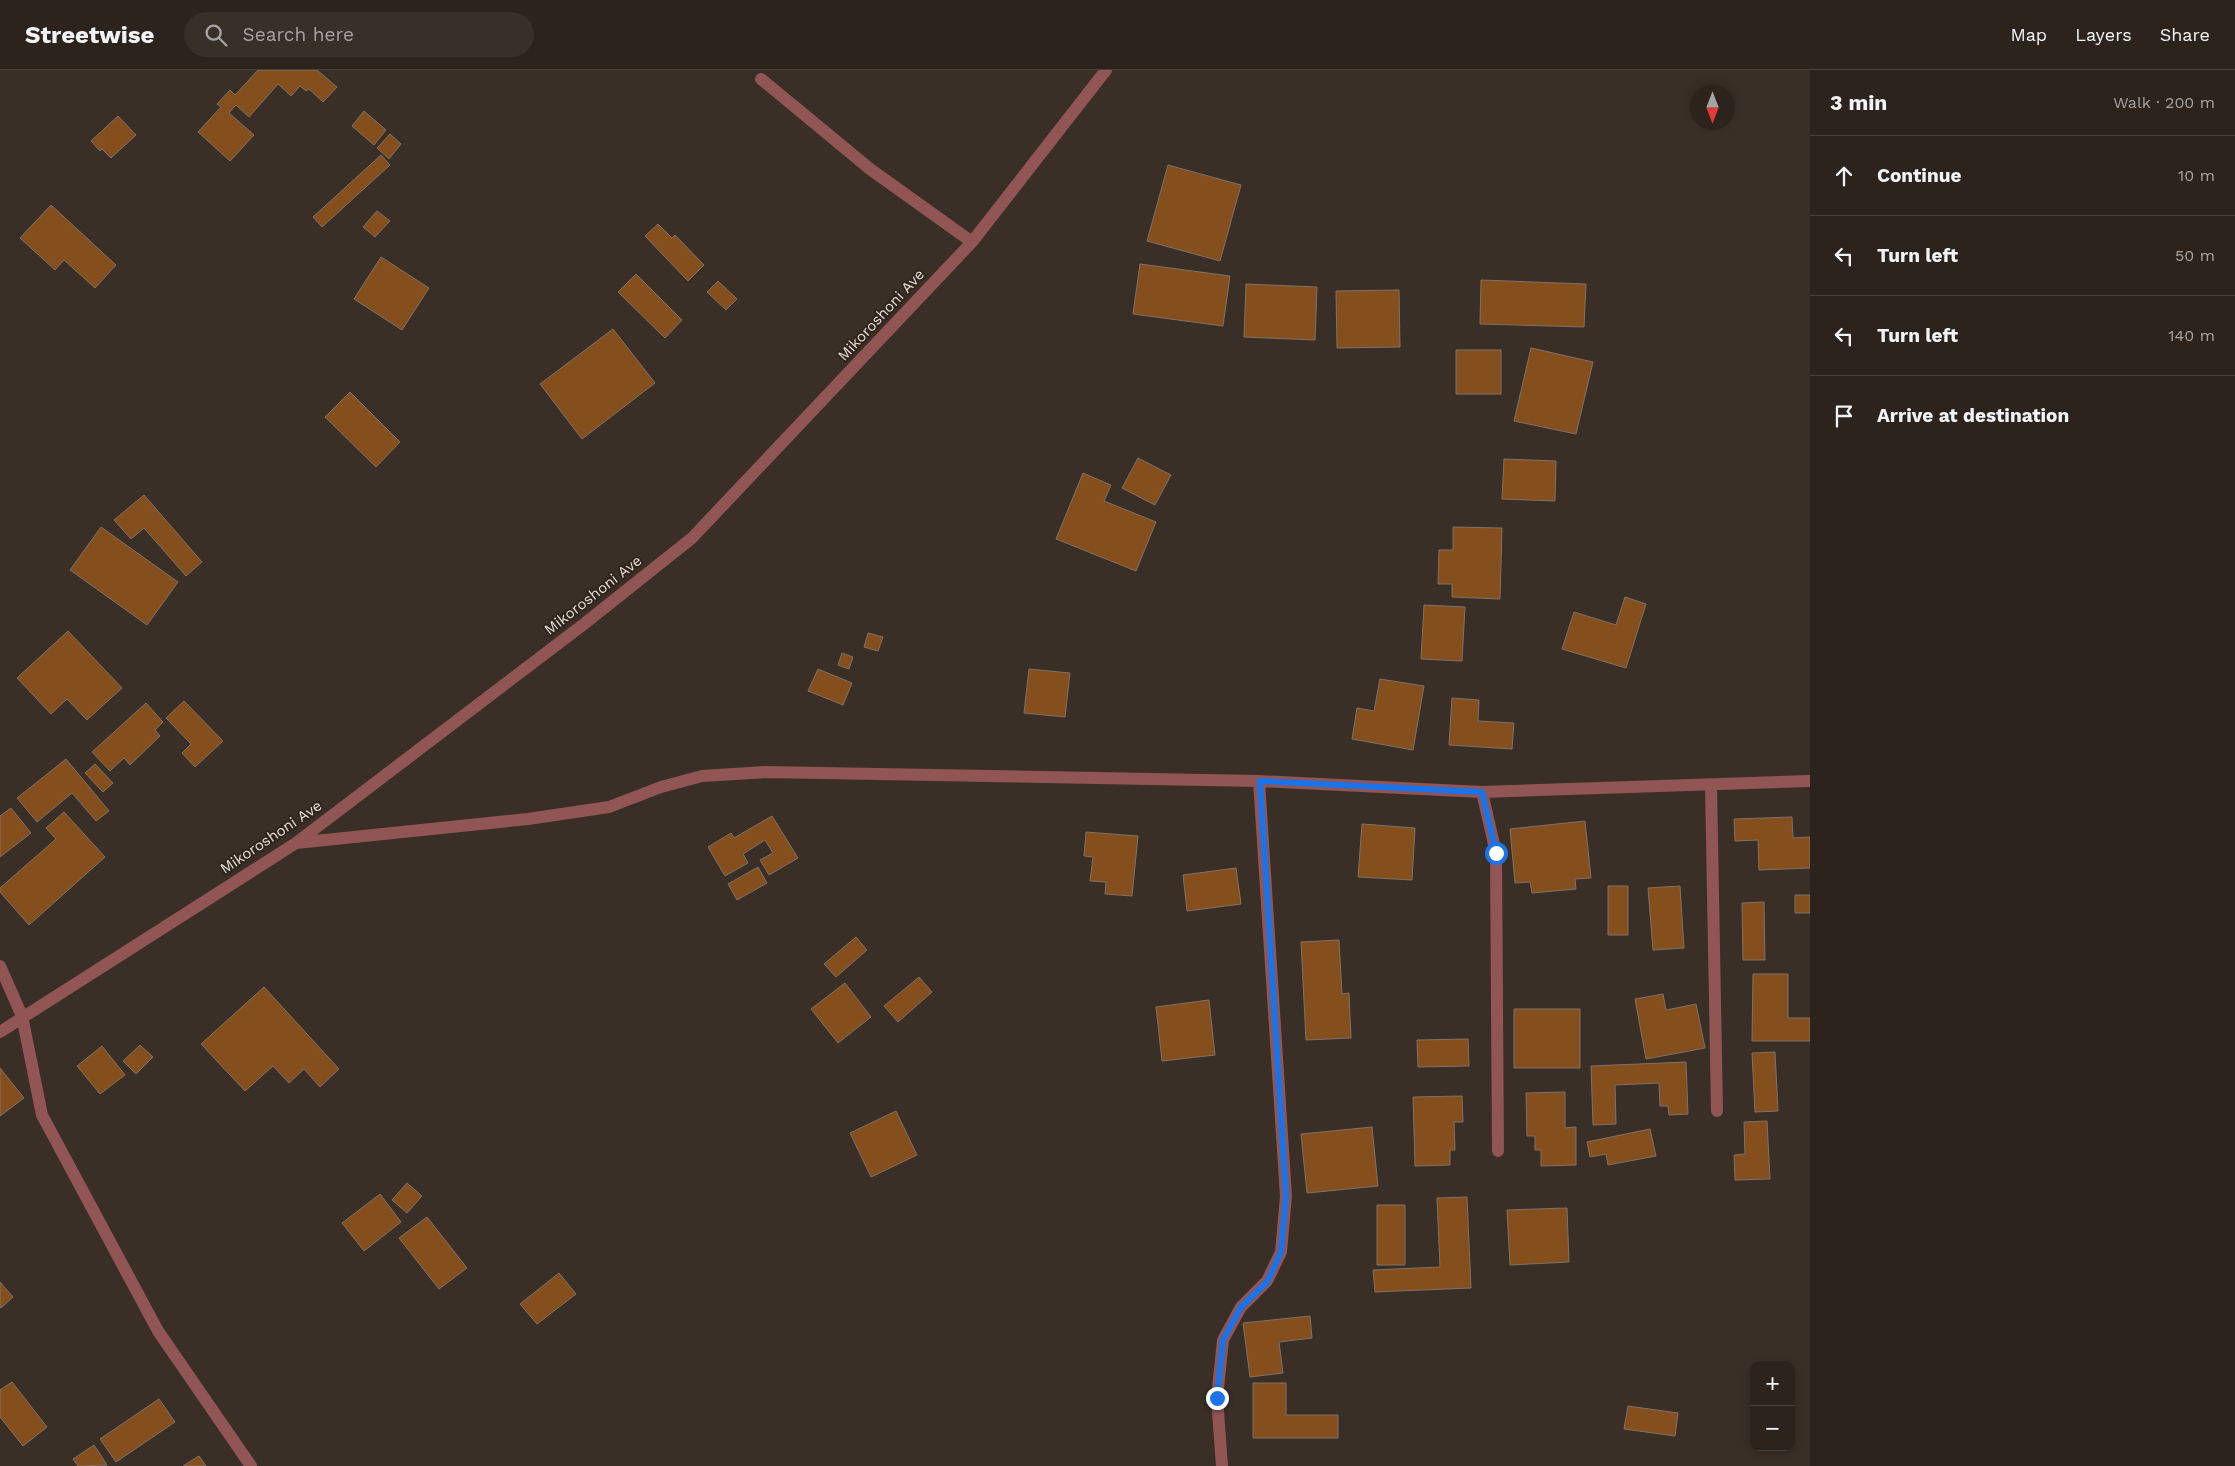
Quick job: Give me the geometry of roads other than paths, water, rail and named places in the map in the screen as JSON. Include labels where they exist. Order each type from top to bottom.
[{"type":"street","name":"Mikoroshoni Ave","points":[[0,1032],[22,1016],[296,843],[584,624],[692,538],[972,242],[1106,70]]},
{"type":"street","points":[[761,79],[870,169],[972,242]]},
{"type":"street","points":[[296,843],[528,819],[609,808],[661,787],[702,776],[766,772],[1260,781],[1482,792],[1810,781]]},
{"type":"street","points":[[1222,1466],[1217,1398],[1223,1340],[1241,1307],[1267,1282],[1281,1252],[1286,1196],[1260,781]]},
{"type":"street","points":[[1712,785],[1717,1111]]},
{"type":"street","points":[[1482,792],[1496,853],[1498,1151]]},
{"type":"street","points":[[0,966],[22,1016],[42,1115],[158,1330],[251,1466]]}]
